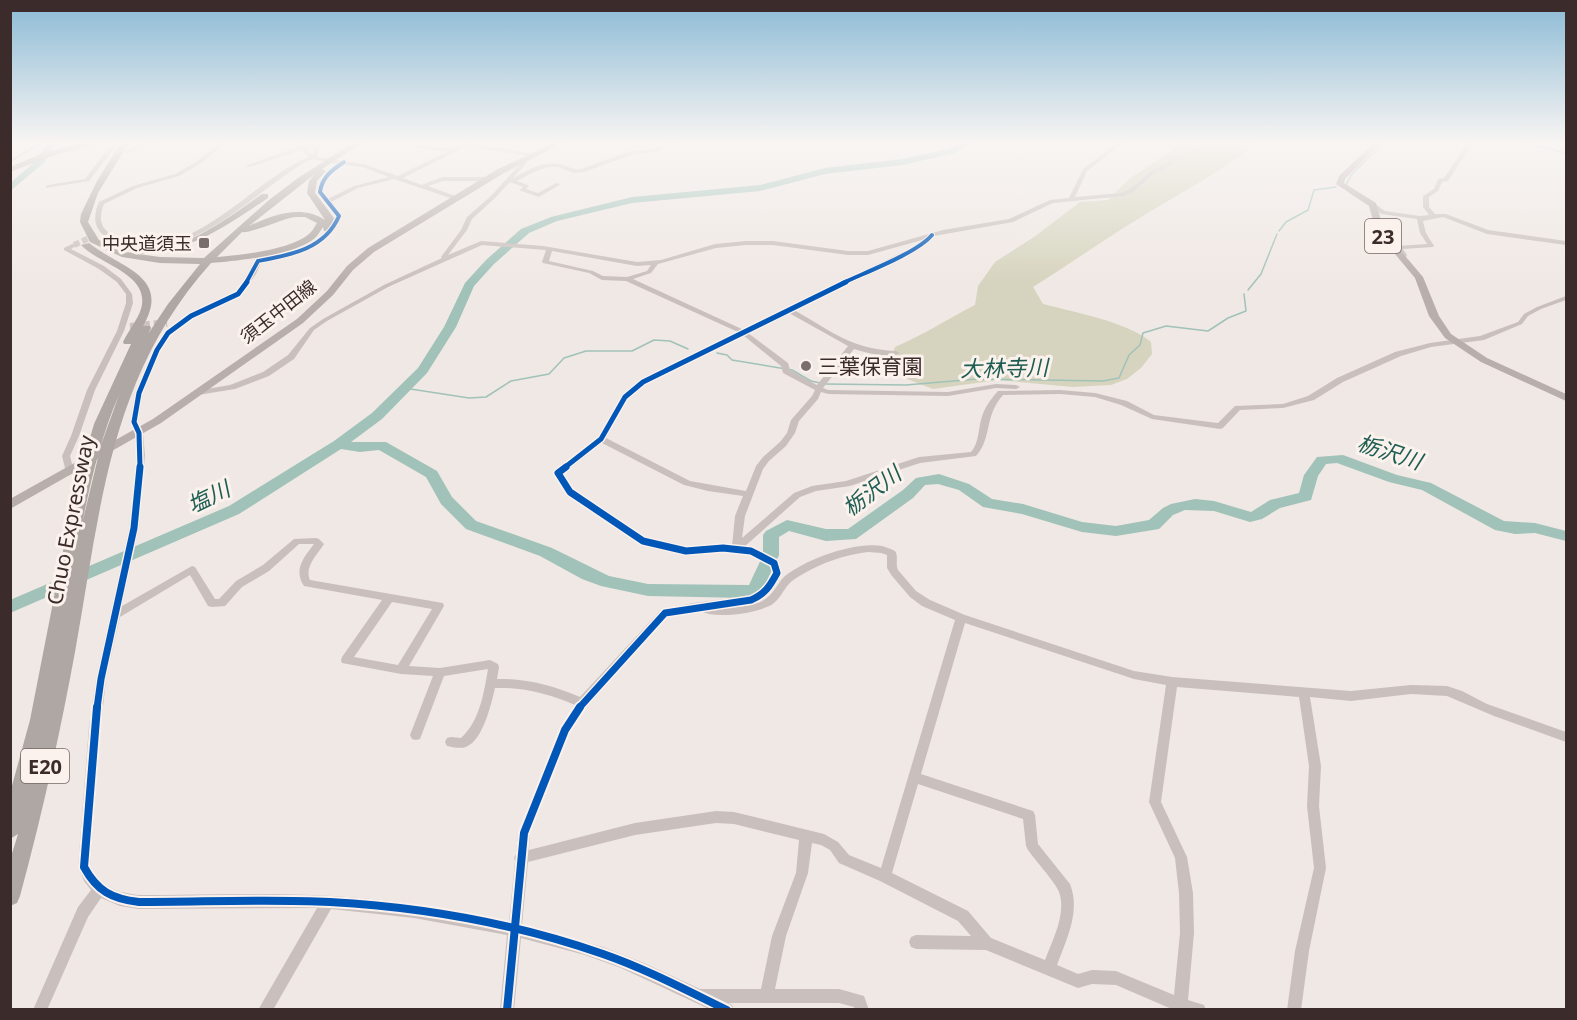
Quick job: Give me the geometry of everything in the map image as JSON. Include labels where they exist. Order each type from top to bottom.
[{"type":"highway","points":[[93,189],[77,209],[75,226],[84,243],[98,240],[136,250],[159,250],[180,246],[214,231],[280,189]]},
{"type":"highway","name":"Chuo Expressway","points":[[10,830],[85,550],[100,424],[130,356],[142,335],[244,217],[280,189]]},
{"type":"highway","name":"Chuo Expressway","points":[[210,254],[288,189]]},
{"type":"highway","points":[[98,240],[134,261],[183,264],[249,259],[298,248],[320,236],[329,225],[328,214],[312,197],[310,189]]},
{"type":"highway","points":[[98,240],[108,250],[143,259],[186,261],[236,258],[278,251],[297,244],[315,235],[322,227],[322,222],[316,217],[306,215],[281,217],[258,225],[225,242]]},
{"type":"highway","points":[[98,240],[138,278],[148,295],[145,311],[115,371],[100,424]]},
{"type":"highway","name":"Chuo Expressway","points":[[10,896],[42,780],[62,637],[73,528],[89,467],[107,445],[113,420],[148,342],[196,270]]},
{"type":"main road","name":"須玉中田線","points":[[13,504],[139,433],[198,393],[300,321],[330,293],[366,253],[472,189]]},
{"type":"main road","name":"23","points":[[1347,189],[1373,206],[1380,231],[1419,277],[1440,328],[1457,343],[1484,360],[1566,398]]},
{"type":"street","points":[[132,189],[101,203],[96,219],[98,240],[146,247],[179,242],[240,206],[264,189]]},
{"type":"street","points":[[320,189],[320,192],[339,216],[336,227],[328,236],[308,249],[258,261],[253,274],[238,294],[177,325],[157,350],[139,393],[134,422],[139,433],[141,456],[134,528],[114,612],[95,726],[84,867],[99,890],[116,900],[327,903],[424,912],[514,931],[595,952],[727,1010]]},
{"type":"street","points":[[328,201],[354,189]]},
{"type":"street","points":[[426,189],[456,198]]},
{"type":"street","points":[[435,265],[454,246],[469,218],[502,189]]},
{"type":"street","points":[[523,189],[538,195],[550,189]]},
{"type":"street","points":[[1071,199],[1076,189]]},
{"type":"street","points":[[546,249],[545,262],[615,275],[715,246],[746,243],[773,243],[848,253],[868,253],[932,235],[1011,221],[1046,203],[1113,196],[1134,189]]},
{"type":"street","points":[[1432,216],[1426,207],[1426,196],[1436,189]]},
{"type":"street","points":[[1373,206],[1383,213],[1420,218],[1444,215],[1486,232],[1566,243]]},
{"type":"street","points":[[1402,259],[1404,255],[1399,247],[1431,246],[1422,233],[1419,219],[1432,216]]},
{"type":"street","points":[[507,1010],[520,858],[528,821],[566,730],[582,703],[665,613],[752,600],[761,596],[770,587],[777,573],[774,563],[757,553],[736,549],[686,551],[643,541],[570,492],[558,473],[601,439],[625,397],[643,382],[913,249],[927,241],[932,235]]},
{"type":"street","points":[[198,393],[232,387],[266,374],[291,357],[312,328],[324,320],[386,286],[473,246],[498,243],[654,265]]},
{"type":"street","points":[[70,472],[66,456],[76,437],[87,400],[121,329],[130,304],[128,293],[120,281],[66,249],[74,245]]},
{"type":"street","points":[[591,272],[602,278],[627,279],[649,272],[654,265]]},
{"type":"street","points":[[627,279],[743,332],[785,368],[820,386],[842,393],[948,394],[996,386],[1095,395],[1124,404],[1152,417],[1220,426],[1238,408],[1283,406],[1311,398],[1340,380],[1398,354],[1430,345],[1457,343],[1502,331],[1520,323],[1526,315],[1539,308],[1566,298]]},
{"type":"street","points":[[789,310],[851,347],[872,353],[896,353]]},
{"type":"street","points":[[167,323],[177,325]]},
{"type":"street","points":[[121,329],[130,327]]},
{"type":"street","points":[[736,549],[740,516],[759,468],[783,444],[791,433],[795,420],[815,397],[820,386],[851,347]]},
{"type":"street","points":[[736,549],[797,495],[806,490],[848,484],[919,460],[973,454],[978,451],[988,406],[1000,393],[1060,392]]},
{"type":"street","points":[[601,439],[687,483],[708,489],[748,494]]},
{"type":"street","points":[[114,612],[192,570],[212,603],[221,603],[239,584],[266,568],[297,541],[316,542],[319,544],[302,570],[303,579],[307,583],[439,606],[401,670]]},
{"type":"street","points":[[693,607],[717,611],[755,608],[775,598],[789,579],[817,562],[873,549],[892,553],[892,568],[913,594],[926,603],[961,618],[1134,675],[1172,682],[1351,696],[1381,694],[1408,688],[1449,691],[1463,695],[1486,708],[1566,738]]},
{"type":"street","points":[[390,597],[346,660],[401,670],[440,672],[490,664],[494,667],[480,722],[463,743],[451,742]]},
{"type":"street","points":[[885,876],[961,618]]},
{"type":"street","points":[[416,735],[440,672]]},
{"type":"street","points":[[1172,682],[1155,802],[1180,857],[1186,893],[1187,933],[1180,1005]]},
{"type":"street","points":[[491,684],[529,684],[547,688],[582,703]]},
{"type":"street","points":[[1294,1010],[1302,951],[1320,868],[1313,806],[1315,766],[1305,692]]},
{"type":"street","points":[[915,777],[1029,815],[1032,846],[1065,889],[1066,922],[1049,969]]},
{"type":"street","points":[[520,858],[635,829],[716,817],[734,818],[824,840],[834,846],[844,859],[885,876],[963,916],[986,943]]},
{"type":"street","points":[[767,994],[779,936],[802,873],[806,836]]},
{"type":"street","points":[[40,1010],[83,912],[99,890]]},
{"type":"street","points":[[265,1010],[327,903]]},
{"type":"street","points":[[916,942],[986,943],[1078,981],[1092,977],[1116,978],[1180,1005],[1199,1010]]},
{"type":"street","points":[[698,996],[767,994],[839,996],[859,1001],[862,1010]]},
{"type":"shaded area","points":[[1119,189],[1189,189],[1033,287],[1043,304],[1115,323],[1151,342],[1152,354],[1141,368],[1127,379],[1111,385],[1073,387],[998,380],[933,389],[907,379],[890,362],[895,347],[975,305],[978,286],[995,262],[1034,237],[1080,202],[1108,200]]},
{"type":"waterway","points":[[339,444],[377,416],[423,370],[450,327],[469,285],[490,262],[525,231],[554,219],[632,200],[754,189]]},
{"type":"waterway","name":"大林寺川","points":[[1279,231],[1286,222],[1308,210],[1314,190],[1324,189]]},
{"type":"waterway","name":"大林寺川","points":[[1248,290],[1261,274],[1277,234]]},
{"type":"waterway","name":"大林寺川","points":[[825,384],[906,385],[977,379],[1103,381],[1119,378],[1129,355],[1140,345],[1143,333],[1166,326],[1208,331],[1228,318],[1246,311],[1244,294]]},
{"type":"waterway","name":"大林寺川","points":[[404,388],[469,398],[486,397],[511,381],[549,374],[564,358],[586,351],[632,351],[654,340],[670,341],[688,349]]},
{"type":"waterway","name":"大林寺川","points":[[717,353],[727,355],[732,360],[792,370],[811,381],[820,383]]},
{"type":"waterway","name":"塩川","points":[[10,607],[234,510],[339,444]]},
{"type":"waterway","name":"栃沢川","points":[[339,444],[360,448],[381,445],[432,474],[446,500],[471,525],[546,552],[588,575],[607,582],[648,590],[746,592],[755,589],[771,555],[771,535],[787,525],[826,535],[851,535],[908,494],[921,481],[939,479],[964,487],[988,503],[1023,509],[1082,527],[1116,531],[1154,525],[1168,512],[1185,505],[1204,504],[1243,516],[1254,516],[1275,504],[1306,496],[1311,475],[1322,460],[1338,458],[1394,479],[1426,486],[1500,526],[1515,529],[1535,528],[1566,536]]},
{"type":"tunnel","points":[[74,245],[98,234]]},
{"type":"tunnel","points":[[130,327],[167,323]]},
{"type":"cycle path","points":[[321,189],[320,192],[339,216],[327,236],[306,249],[258,261],[253,274],[238,294],[191,316],[168,333],[157,350],[139,393],[134,422],[139,433],[141,455],[134,528],[101,679],[84,867],[99,889],[112,897],[129,901],[330,902],[414,911],[501,927],[603,954],[657,976],[727,1010]]},
{"type":"cycle path","points":[[507,1010],[524,833],[565,730],[582,703],[665,613],[751,600],[761,596],[770,587],[777,573],[774,563],[751,551],[723,548],[686,551],[643,541],[570,492],[558,473],[601,439],[625,397],[643,382],[913,249],[927,241],[932,235]]},
{"type":"place","name":"中央道須玉","points":[[204,243]]},
{"type":"place","name":"三葉保育園","points":[[806,366]]}]
